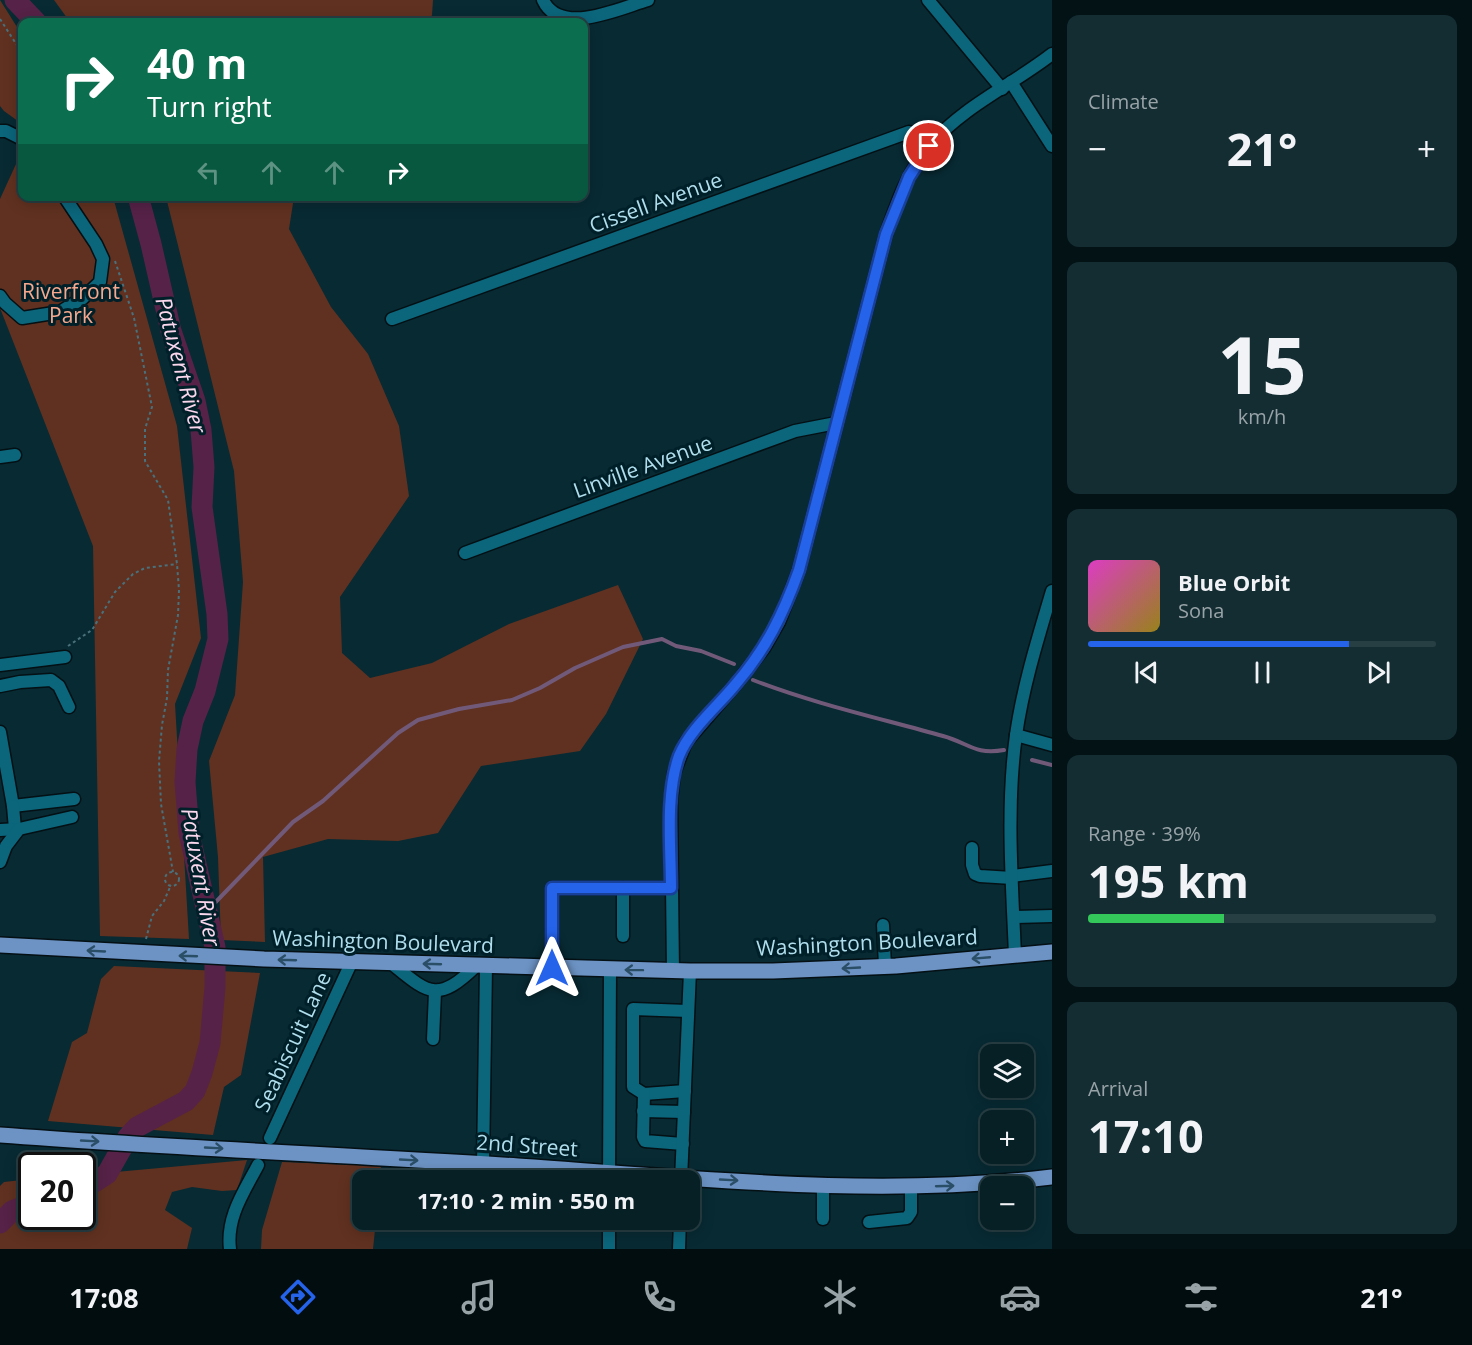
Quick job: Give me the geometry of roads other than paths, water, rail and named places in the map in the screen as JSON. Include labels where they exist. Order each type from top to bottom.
[{"type":"main road","name":"Washington Boulevard","points":[[0,945],[264,959],[673,971],[773,971],[885,966],[1052,952]]},
{"type":"main road","name":"2nd Street","points":[[0,1135],[483,1164],[546,1170]]},
{"type":"main road","name":"2nd Street","points":[[700,1180],[911,1187],[982,1184],[1052,1177]]},
{"type":"street","points":[[543,0],[552,12],[566,18]]},
{"type":"street","points":[[584,18],[648,0]]},
{"type":"street","points":[[928,0],[1006,86],[1052,146]]},
{"type":"street","points":[[673,971],[671,801],[674,773],[686,742],[764,648],[779,622],[799,570],[886,234],[909,177],[929,146],[951,123],[1052,54]]},
{"type":"street","points":[[0,131],[18,137]]},
{"type":"street","name":"Cissell Avenue","points":[[392,319],[909,132],[929,146]]},
{"type":"street","points":[[0,296],[4,303],[22,318],[60,312],[83,298],[100,282],[103,259],[96,244],[67,201]]},
{"type":"street","name":"Linville Avenue","points":[[465,553],[795,431],[836,423]]},
{"type":"street","points":[[0,457],[15,455]]},
{"type":"street","points":[[1015,955],[1010,836],[1016,735],[1036,646],[1052,591]]},
{"type":"street","points":[[0,665],[65,657]]},
{"type":"street","points":[[19,662],[20,682]]},
{"type":"street","points":[[0,686],[51,680],[59,686],[69,707]]},
{"type":"street","points":[[0,732],[17,829],[6,846],[0,862]]},
{"type":"street","points":[[1016,735],[1052,745]]},
{"type":"street","points":[[13,806],[74,799]]},
{"type":"street","points":[[0,830],[17,829],[72,817]]},
{"type":"street","points":[[972,848],[972,865],[975,874],[980,876],[1012,877],[1052,871]]},
{"type":"street","points":[[552,968],[552,888],[671,888]]},
{"type":"street","points":[[623,888],[623,936]]},
{"type":"street","points":[[1014,917],[1052,916]]},
{"type":"street","points":[[883,925],[885,966]]},
{"type":"street","name":"Seabiscuit Lane","points":[[270,1138],[352,962]]},
{"type":"street","points":[[391,963],[424,989],[435,992],[461,981],[481,966]]},
{"type":"street","points":[[481,966],[483,1164]]},
{"type":"street","points":[[609,1170],[610,970]]},
{"type":"street","points":[[682,1170],[690,971]]},
{"type":"street","points":[[433,1039],[435,992]]},
{"type":"street","points":[[685,1091],[644,1094],[633,1087],[633,1010],[688,1011]]},
{"type":"street","points":[[644,1094],[643,1137],[645,1141],[683,1144]]},
{"type":"street","points":[[643,1111],[684,1112]]},
{"type":"street","points":[[230,1249],[232,1216],[258,1165]]},
{"type":"street","points":[[823,1184],[824,1219]]},
{"type":"street","points":[[869,1222],[907,1218],[911,1212],[911,1187]]},
{"type":"street","points":[[609,1230],[609,1249]]},
{"type":"street","points":[[679,1249],[680,1230]]},
{"type":"waterway","name":"Patuxent River","points":[[15,0],[32,18]]},
{"type":"waterway","name":"Patuxent River","points":[[96,1181],[107,1174],[128,1137],[137,1127],[186,1101],[195,1091],[210,1043],[215,987],[215,947],[189,833],[185,782],[187,749],[193,721],[205,691],[218,639],[217,614],[202,507],[204,467],[201,430],[195,401],[171,331],[139,201]]},
{"type":"waterway","points":[[208,910],[293,822],[323,801],[398,733],[418,720],[459,709],[512,700],[623,647],[662,639],[676,646],[701,651],[734,664]]},
{"type":"waterway","points":[[753,680],[823,704],[943,736],[978,750],[1004,750]]},
{"type":"waterway","points":[[1032,760],[1052,765]]},
{"type":"waterway","name":"Patuxent River","points":[[0,1223],[12,1211],[18,1209]]},
{"type":"park label","name":"Riverfront Park","points":[[71,304]]}]
